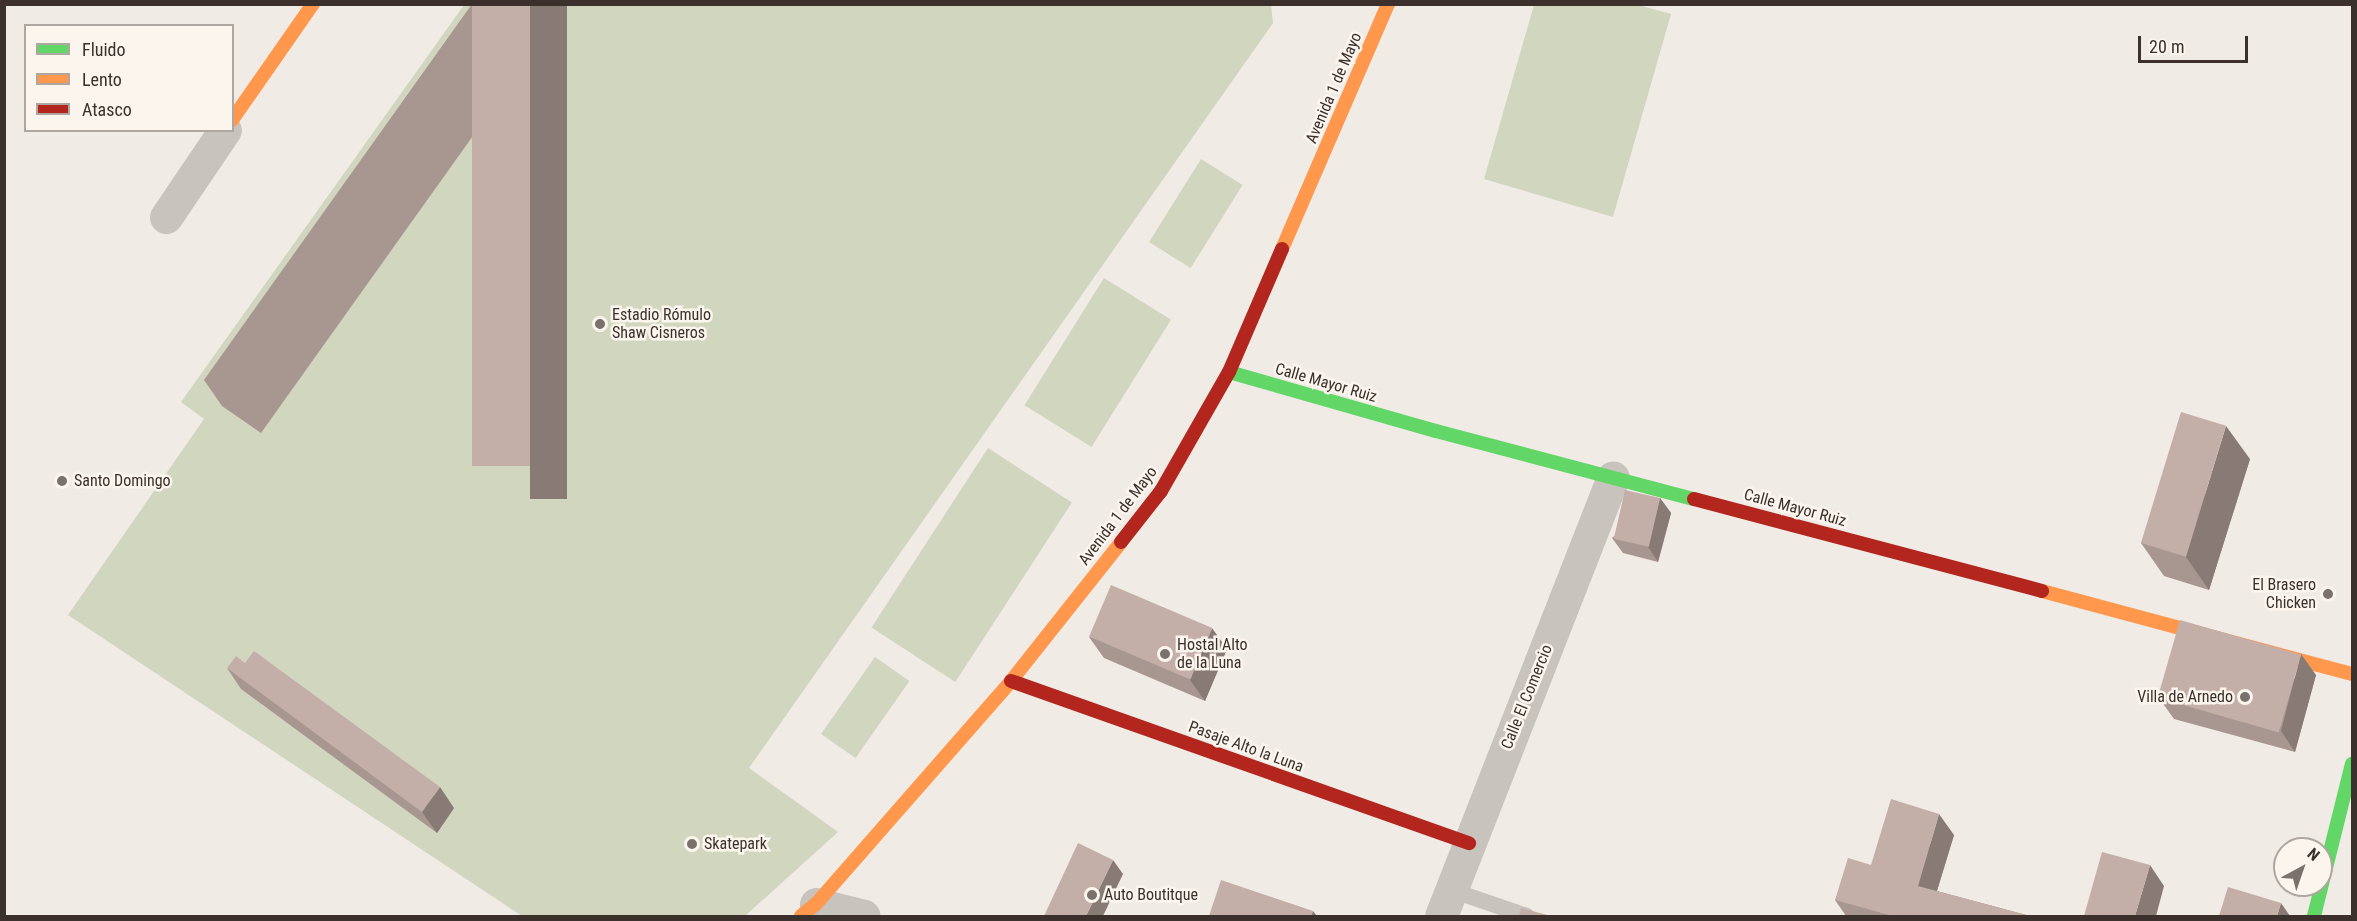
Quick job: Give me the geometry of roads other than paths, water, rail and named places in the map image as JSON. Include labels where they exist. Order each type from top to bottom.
[{"type":"street","points":[[234,117],[313,4]]},
{"type":"street","name":"Avenida 1 de Mayo","points":[[808,910],[1011,681],[1161,491],[1229,372],[1388,4]]},
{"type":"street","points":[[165,217],[224,132]]},
{"type":"street","name":"Calle Mayor Ruiz","points":[[1229,372],[1436,431],[2352,674]]},
{"type":"street","name":"Calle El Comercio","points":[[1447,903],[1613,478]]},
{"type":"street","name":"Pasaje Alto la Luna","points":[[1011,681],[1469,843]]},
{"type":"street","points":[[2314,916],[2352,764]]},
{"type":"street","points":[[808,910],[864,916]]},
{"type":"lane","points":[[1447,903],[1527,916]]},
{"type":"place","name":"Estadio Rómulo Shaw Cisneros","points":[[600,324]]},
{"type":"place","name":"Santo Domingo","points":[[62,481]]},
{"type":"place","name":"El Brasero Chicken","points":[[2328,594]]},
{"type":"place","name":"Hostal Alto de la Luna","points":[[1165,654]]},
{"type":"place","name":"Villa de Arnedo","points":[[2245,697]]},
{"type":"place","name":"Skatepark","points":[[692,844]]},
{"type":"place","name":"Auto Boutitque","points":[[1092,895]]}]
